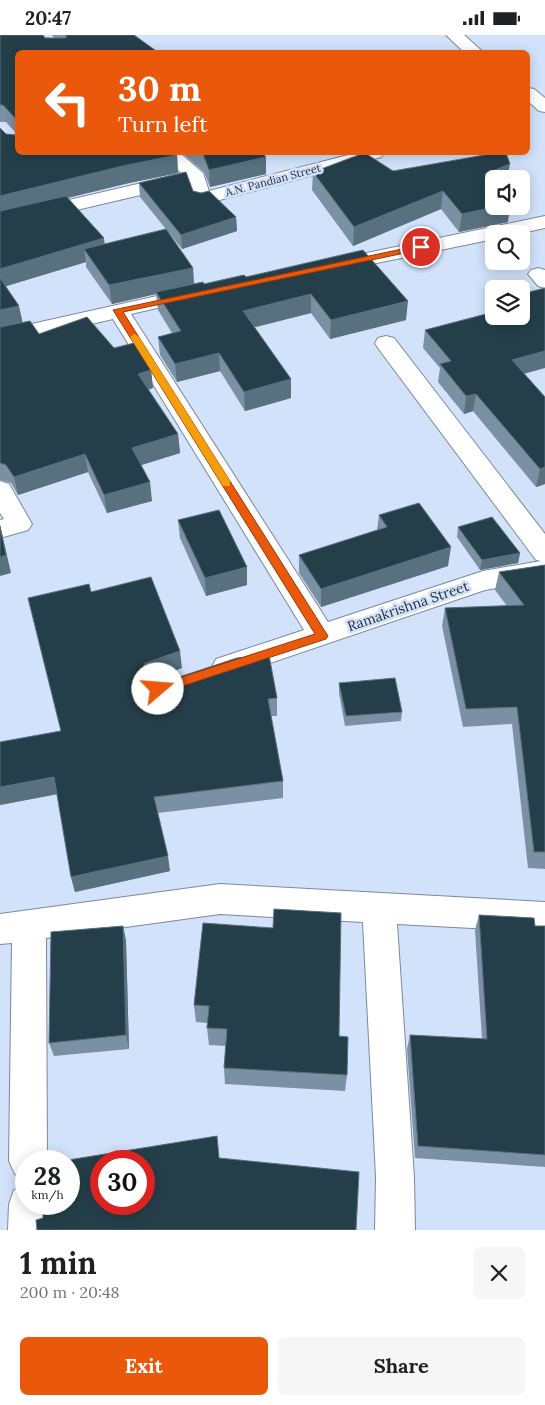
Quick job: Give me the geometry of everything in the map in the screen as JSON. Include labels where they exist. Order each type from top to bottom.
[{"type":"street","points":[[454,35],[472,50]]},
{"type":"street","points":[[530,95],[545,107]]},
{"type":"street","points":[[530,112],[545,107]]},
{"type":"street","points":[[172,155],[196,177]]},
{"type":"street","name":"A.N. Pandian Street","points":[[196,177],[201,199],[367,155]]},
{"type":"street","points":[[0,222],[196,177]]},
{"type":"street","points":[[312,270],[545,222]]},
{"type":"street","points":[[0,338],[118,310],[215,290]]},
{"type":"street","points":[[118,310],[322,636]]},
{"type":"street","points":[[386,343],[545,553]]},
{"type":"street","points":[[0,491],[19,524],[0,529]]},
{"type":"street","name":"Ramakrishna Street","points":[[204,674],[483,581],[545,570]]},
{"type":"street","points":[[27,1150],[14,927],[220,899],[545,917]]},
{"type":"street","points":[[379,907],[395,1177],[395,1230]]},
{"type":"street","points":[[28,1215],[28,1230]]},
{"type":"building","points":[[0,35],[43,35],[45,38],[65,38],[67,36],[65,35],[134,35],[155,50],[15,50],[15,118],[3,105],[0,105]]},
{"type":"building","points":[[0,128],[6,134],[15,135],[15,155],[177,155],[127,165],[0,196]]},
{"type":"building","points":[[203,155],[264,155],[266,157],[209,170]]},
{"type":"building","points":[[360,155],[368,155],[393,171],[485,155],[507,155],[510,164],[495,170],[485,170],[485,209],[462,214],[443,191],[354,227],[313,172]]},
{"type":"building","points":[[186,172],[193,191],[201,193],[209,191],[236,217],[181,235],[139,183]]},
{"type":"building","points":[[66,196],[104,238],[0,269],[0,211]]},
{"type":"building","points":[[166,229],[193,268],[109,285],[84,249]]},
{"type":"building","points":[[363,250],[408,301],[331,320],[311,294],[243,311],[291,379],[244,392],[219,353],[175,364],[158,337],[181,331],[156,292],[244,275],[246,277]]},
{"type":"building","points":[[0,278],[19,306],[0,310]]},
{"type":"building","points":[[545,288],[545,351],[512,360],[545,397],[545,467],[540,469],[476,394],[466,396],[440,364],[451,361],[425,330],[485,314],[485,325],[530,325],[530,292]]},
{"type":"building","points":[[87,317],[114,348],[134,343],[151,370],[138,374],[178,434],[132,448],[150,482],[104,495],[85,454],[14,477],[6,465],[0,463],[0,327],[30,321],[39,334]]},
{"type":"building","points":[[419,503],[451,547],[321,589],[299,555],[387,527],[379,515]]},
{"type":"building","points":[[219,510],[247,567],[205,578],[178,520]]},
{"type":"building","points":[[492,517],[520,553],[482,560],[458,527]]},
{"type":"building","points":[[0,526],[6,555],[0,557]]},
{"type":"building","points":[[545,565],[545,852],[534,852],[517,707],[466,709],[445,608],[524,605],[499,572]]},
{"type":"building","points":[[151,577],[180,651],[145,663],[141,672],[145,680],[158,684],[237,658],[269,655],[277,698],[268,699],[283,781],[154,797],[168,856],[71,877],[54,777],[0,787],[0,742],[61,731],[28,598],[89,584],[91,592]]},
{"type":"building","points":[[395,678],[402,712],[346,716],[339,683]]},
{"type":"building","points":[[274,909],[341,913],[339,1036],[348,1037],[347,1075],[224,1068],[227,1029],[207,1028],[209,1006],[194,1005],[203,923],[273,928]]},
{"type":"building","points":[[479,915],[534,918],[535,926],[545,926],[545,1155],[418,1146],[410,1035],[487,1039]]},
{"type":"building","points":[[123,926],[126,1035],[49,1043],[51,932]]},
{"type":"building","points":[[217,1136],[219,1158],[359,1172],[356,1230],[37,1230],[36,1220],[43,1218],[43,1215],[80,1215],[80,1158],[90,1156],[90,1215],[155,1215],[155,1150],[130,1150]]},
{"type":"slow traffic","points":[[135,337],[227,484]]},
{"type":"route","points":[[158,689],[322,636],[118,310],[421,247]]}]
